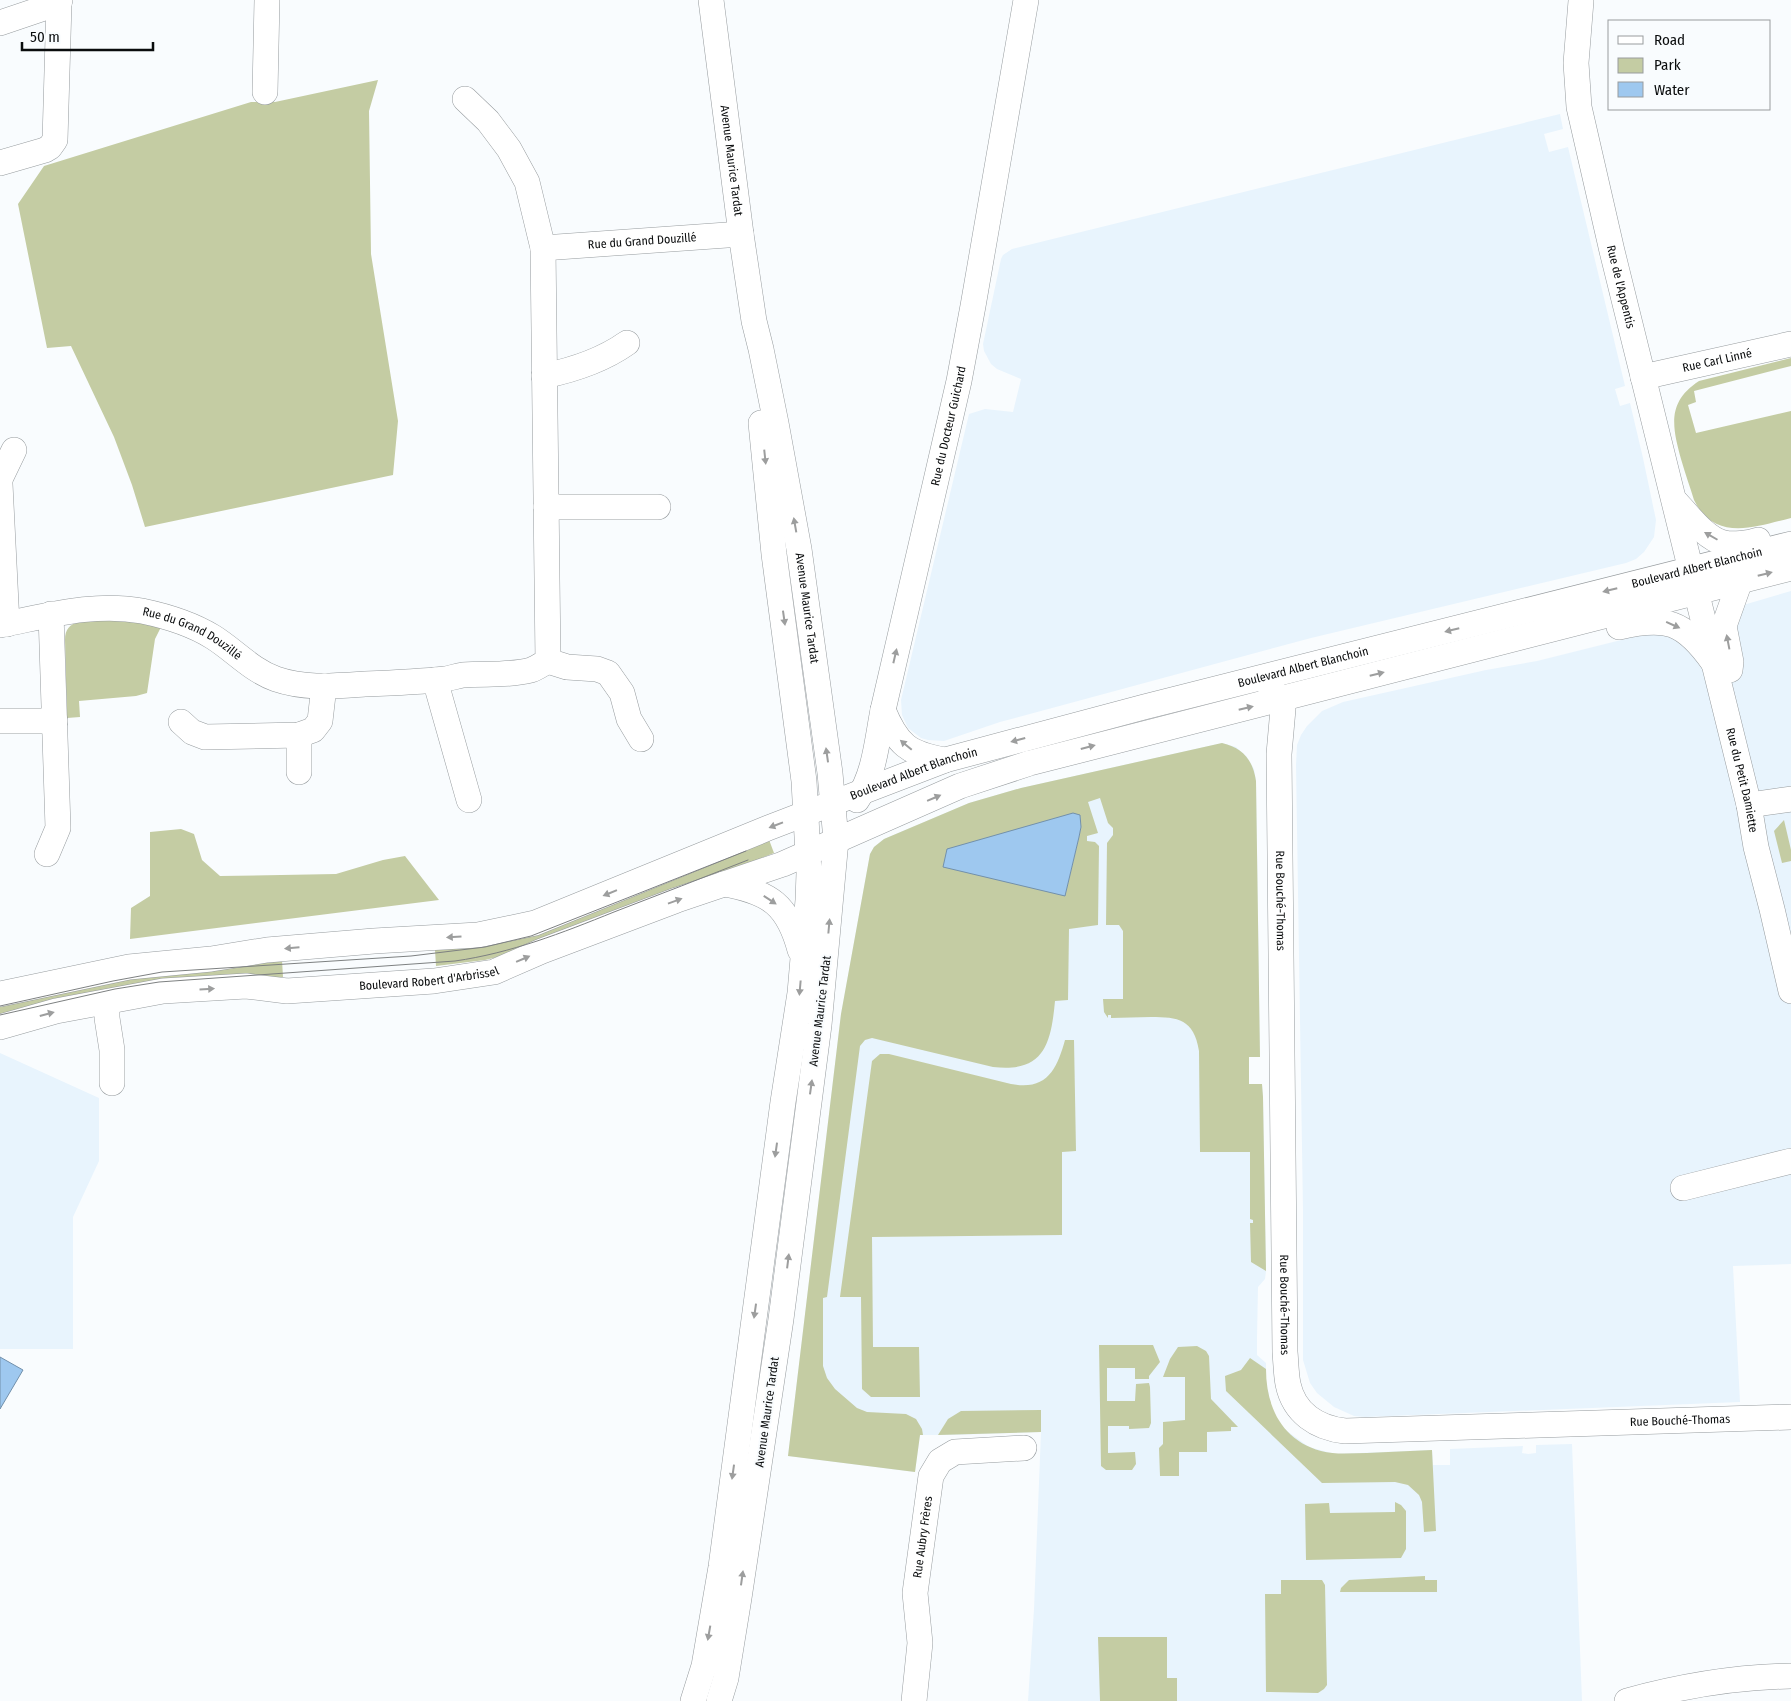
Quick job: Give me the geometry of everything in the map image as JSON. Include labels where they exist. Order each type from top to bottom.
[{"type":"street","points":[[265,92],[267,0]]},
{"type":"street","name":"Avenue Maurice Tardat","points":[[693,1701],[704,1666],[721,1567],[782,1102],[800,993],[808,900],[808,852],[820,808],[799,549],[762,349],[754,321],[711,0]]},
{"type":"street","name":"Rue du Docteur Guichard","points":[[836,840],[848,812],[862,792],[873,764],[883,710],[959,381],[1026,0]]},
{"type":"street","name":"Rue de l'Appentis","points":[[1581,0],[1576,63],[1579,108],[1694,581]]},
{"type":"street","points":[[0,23],[60,1],[55,140],[50,147],[44,150],[0,163]]},
{"type":"street","points":[[465,99],[488,121],[509,149],[527,182],[543,248],[548,661],[567,667],[597,669],[608,673],[622,692],[629,719],[641,739]]},
{"type":"street","name":"Rue du Grand Douzillé","points":[[543,248],[741,234]]},
{"type":"street","points":[[544,376],[590,362],[615,351],[627,343]]},
{"type":"street","name":"Rue Carl Linné","points":[[1643,377],[1791,344]]},
{"type":"street","points":[[0,479],[14,450]]},
{"type":"street","name":"Rue du Grand Douzillé","points":[[0,484],[4,624],[83,609],[109,608],[140,611],[177,620],[213,637],[250,666],[274,678],[306,686],[435,680],[462,675],[494,674],[531,670],[548,661]]},
{"type":"street","points":[[1675,501],[1704,532],[1724,543],[1750,542],[1791,531]]},
{"type":"street","points":[[546,508],[658,507]]},
{"type":"street","name":"Boulevard Albert Blanchoin","points":[[836,840],[960,786],[1030,762],[1280,700],[1540,632],[1694,581],[1791,544]]},
{"type":"street","name":"Boulevard Albert Blanchoin","points":[[820,808],[944,760],[1336,658],[1694,581],[1740,581],[1791,568]]},
{"type":"street","name":"Rue du Petit Damiette","points":[[1694,581],[1726,707],[1749,805],[1756,847],[1791,991]]},
{"type":"street","points":[[1726,707],[1731,662],[1724,626],[1740,581]]},
{"type":"street","points":[[47,854],[58,828],[51,614]]},
{"type":"street","points":[[1540,632],[1568,638],[1643,621],[1665,622],[1678,626],[1702,647],[1716,666]]},
{"type":"street","points":[[1251,681],[1270,686],[1280,700],[1294,683],[1320,671],[1336,658]]},
{"type":"street","points":[[435,680],[469,800]]},
{"type":"street","points":[[181,722],[192,732],[205,737],[299,735],[313,730],[320,721],[323,710],[324,686]]},
{"type":"street","name":"Rue Bouché-Thomas","points":[[1280,700],[1282,709],[1278,754],[1285,1352],[1288,1383],[1296,1403],[1311,1420],[1322,1426],[1345,1431],[1791,1417]]},
{"type":"street","points":[[883,710],[893,732],[902,745],[924,755],[944,760]]},
{"type":"street","points":[[0,721],[55,721]]},
{"type":"street","points":[[299,735],[299,772]]},
{"type":"street","points":[[1749,805],[1791,799]]},
{"type":"street","points":[[0,994],[98,973],[149,965],[211,960],[267,950],[478,935],[517,928],[552,916],[820,808]]},
{"type":"street","name":"Avenue Maurice Tardat","points":[[720,1701],[726,1678],[739,1598],[781,1319],[819,1025],[836,840],[820,808]]},
{"type":"street","name":"Boulevard Robert d'Arbrissel","points":[[0,1026],[56,1012],[162,991],[246,986],[287,991],[434,981],[494,972],[542,951],[783,864],[836,840]]},
{"type":"street","points":[[724,884],[751,890],[769,898],[778,905],[792,924],[802,957]]},
{"type":"street","points":[[107,1002],[107,1018],[112,1050],[112,1083]]},
{"type":"street","points":[[1683,1188],[1791,1161]]},
{"type":"street","name":"Rue Aubry Frères","points":[[914,1701],[920,1643],[915,1593],[930,1484],[935,1468],[947,1456],[955,1452],[1024,1448]]},
{"type":"street","points":[[1627,1701],[1668,1690],[1754,1677],[1791,1676]]},
{"type":"shaded area","points":[[1560,114],[1563,129],[1544,134],[1549,152],[1568,147],[1625,386],[1615,389],[1620,406],[1630,403],[1656,520],[1654,537],[1644,552],[1636,559],[1626,563],[1311,638],[1000,722],[944,741],[921,738],[908,728],[902,715],[901,700],[969,414],[985,409],[1013,412],[1021,379],[997,369],[991,364],[984,351],[983,344],[1003,255],[1012,249]]},
{"type":"shaded area","points":[[1791,591],[1791,1264],[1733,1266],[1740,1402],[1365,1417],[1354,1416],[1334,1407],[1317,1393],[1310,1383],[1303,1360],[1303,1211],[1296,765],[1297,745],[1301,735],[1322,711],[1343,702],[1486,670],[1537,661],[1641,635]]},
{"type":"shaded area","points":[[1222,743],[1236,747],[1247,757],[1254,769],[1256,781],[1260,1057],[1249,1057],[1249,1084],[1262,1084],[1263,1097],[1266,1271],[1265,1279],[1258,1287],[1257,1355],[1266,1363],[1266,1382],[1272,1409],[1278,1421],[1287,1431],[1309,1447],[1335,1454],[1432,1450],[1433,1465],[1450,1465],[1450,1449],[1523,1446],[1522,1453],[1528,1454],[1536,1453],[1536,1445],[1572,1444],[1582,1701],[1028,1701],[1034,1609],[1041,1432],[920,1435],[915,1472],[788,1456],[841,1014],[870,854],[874,847],[884,839],[969,803],[1021,788]]},
{"type":"shaded area","points":[[0,1053],[99,1098],[99,1161],[73,1217],[73,1349],[0,1349]]},
{"type":"green space","points":[[378,80],[369,111],[371,254],[398,421],[393,475],[145,527],[114,437],[71,346],[47,348],[18,204],[44,166],[251,102],[275,102]]},
{"type":"green space","points":[[1791,358],[1791,366],[1694,391],[1696,402],[1688,405],[1696,433],[1791,411],[1791,518],[1750,527],[1724,527],[1713,522],[1702,513],[1694,500],[1678,447],[1674,425],[1677,406],[1681,397],[1699,381]]},
{"type":"green space","points":[[104,619],[161,627],[155,639],[147,693],[136,696],[79,701],[80,717],[67,718],[66,633],[73,624],[78,622]]},
{"type":"green space","points":[[1222,743],[1236,748],[1249,761],[1256,781],[1260,1057],[1249,1057],[1249,1084],[1262,1084],[1266,1271],[1251,1262],[1250,1223],[1253,1223],[1253,1220],[1250,1219],[1250,1152],[1200,1152],[1199,1051],[1193,1032],[1189,1026],[1177,1019],[1161,1017],[1111,1018],[1111,1015],[1108,1015],[1108,1018],[1104,1012],[1103,999],[1123,999],[1123,931],[1119,925],[1106,925],[1107,843],[1113,835],[1113,828],[1108,823],[1100,798],[1088,802],[1098,833],[1087,836],[1087,841],[1095,842],[1099,846],[1098,925],[1069,929],[1068,1000],[1055,1001],[1051,1030],[1042,1052],[1034,1060],[1024,1065],[1010,1068],[993,1067],[872,1038],[865,1040],[860,1046],[827,1297],[823,1298],[823,1366],[827,1378],[835,1389],[857,1408],[867,1412],[906,1414],[916,1419],[923,1435],[920,1435],[915,1472],[788,1456],[841,1014],[870,854],[874,847],[884,839],[969,803],[1021,788]],"holes":[[[1080,815],[1081,827],[1079,837],[1065,896]]]},
{"type":"green space","points":[[1784,820],[1791,850],[1791,861],[1782,863],[1774,831]]},
{"type":"green space","points":[[181,829],[194,834],[202,860],[220,876],[336,874],[383,860],[405,856],[439,900],[130,939],[131,908],[150,896],[150,832]]},
{"type":"green space","points":[[768,837],[774,853],[577,932],[523,951],[485,960],[436,966],[435,950]]},
{"type":"green space","points":[[282,960],[283,977],[165,985],[0,1019],[0,1002],[120,975]]},
{"type":"green space","points":[[1065,1040],[1074,1040],[1076,1151],[1062,1152],[1062,1235],[872,1237],[873,1347],[919,1347],[920,1397],[871,1397],[862,1389],[861,1297],[840,1297],[872,1061],[880,1054],[889,1054],[1011,1084],[1034,1084],[1042,1081],[1054,1069]]},
{"type":"green space","points":[[1099,1345],[1153,1345],[1160,1362],[1149,1376],[1149,1379],[1135,1379],[1135,1368],[1107,1368],[1107,1401],[1135,1401],[1136,1384],[1149,1383],[1150,1387],[1151,1423],[1149,1428],[1129,1429],[1129,1426],[1108,1426],[1108,1453],[1135,1452],[1136,1464],[1132,1470],[1106,1470],[1101,1466]]},
{"type":"green space","points":[[1197,1346],[1206,1351],[1209,1356],[1211,1399],[1238,1427],[1231,1427],[1231,1431],[1207,1432],[1207,1452],[1179,1452],[1179,1476],[1160,1476],[1159,1448],[1163,1444],[1163,1422],[1185,1420],[1185,1377],[1163,1377],[1170,1359],[1178,1347]]},
{"type":"green space","points":[[1250,1358],[1266,1369],[1269,1396],[1279,1420],[1286,1430],[1307,1446],[1321,1451],[1338,1453],[1432,1450],[1436,1531],[1424,1532],[1422,1502],[1419,1495],[1408,1485],[1395,1482],[1322,1483],[1226,1391],[1225,1376],[1241,1370]]},
{"type":"green space","points":[[1041,1410],[1041,1432],[938,1435],[948,1419],[961,1411]]},
{"type":"green space","points":[[1395,1502],[1406,1511],[1406,1549],[1401,1558],[1306,1560],[1305,1504],[1329,1503],[1330,1513],[1395,1512]]},
{"type":"green space","points":[[1425,1576],[1425,1580],[1437,1580],[1437,1592],[1340,1592],[1341,1588],[1349,1580]]},
{"type":"green space","points":[[1281,1580],[1322,1580],[1325,1585],[1327,1685],[1318,1693],[1266,1692],[1265,1594],[1281,1594]]},
{"type":"green space","points":[[1098,1637],[1167,1637],[1167,1678],[1177,1678],[1177,1701],[1100,1701]]},
{"type":"water","points":[[1073,813],[1080,815],[1081,827],[1065,896],[943,867],[947,849]]},
{"type":"water","points":[[0,1357],[23,1370],[0,1409]]},
{"type":"tram line","points":[[0,1006],[162,972],[411,956],[485,947],[531,936],[746,851]]},
{"type":"tram line","points":[[0,1015],[115,989],[159,982],[455,961],[496,953],[556,935],[748,860]]}]
